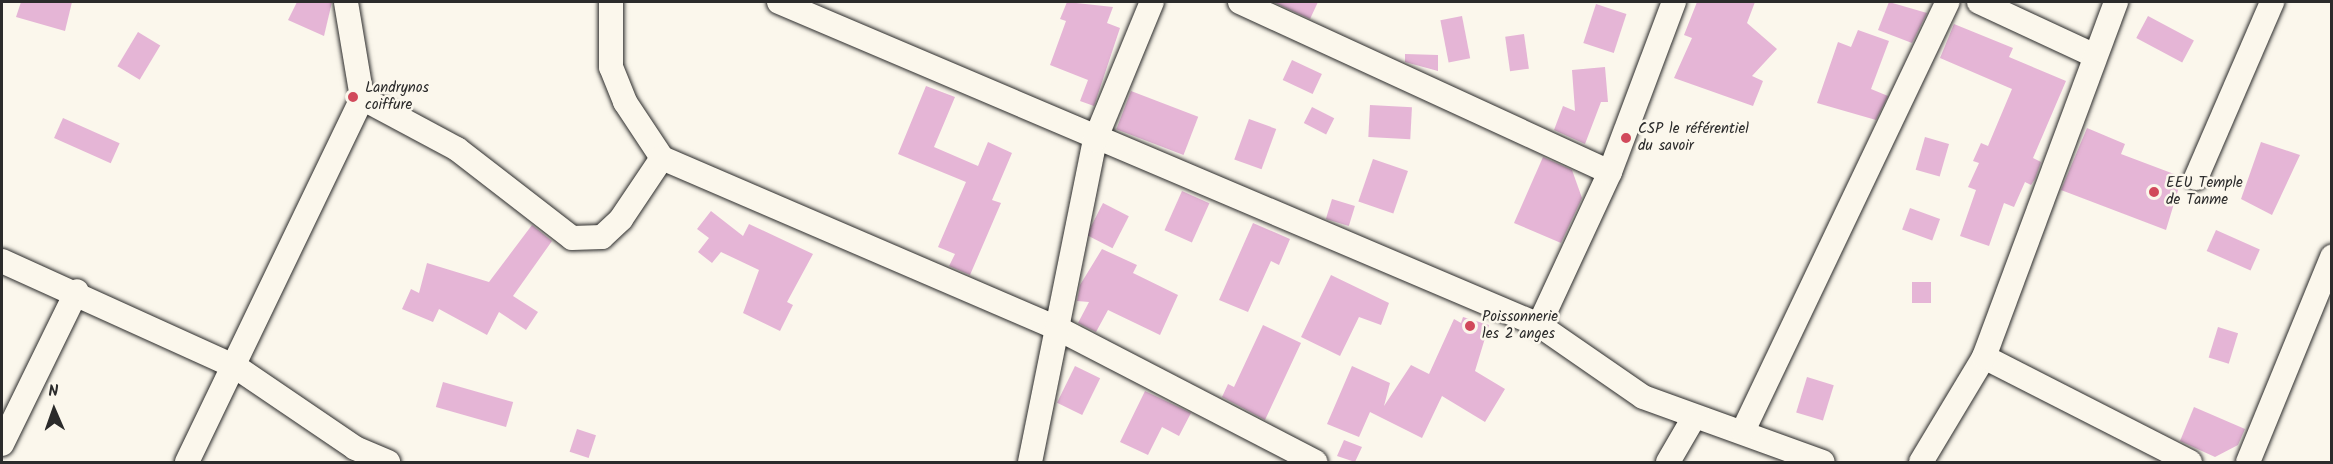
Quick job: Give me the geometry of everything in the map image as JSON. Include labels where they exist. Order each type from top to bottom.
[{"type":"street","points":[[187,462],[236,367],[362,98],[346,2]]},
{"type":"street","points":[[611,2],[611,67],[625,102],[662,158],[1057,328],[1315,462]]},
{"type":"street","points":[[779,2],[1095,140],[1539,325],[1643,397],[1693,418],[1743,431],[1823,462]]},
{"type":"street","points":[[1030,462],[1095,140],[1152,2]]},
{"type":"street","points":[[1240,2],[1610,172]]},
{"type":"street","points":[[1539,325],[1610,172],[1674,2]]},
{"type":"street","points":[[1743,431],[1948,2]]},
{"type":"street","points":[[1979,2],[2093,55]]},
{"type":"street","points":[[1921,462],[1984,357],[2093,55],[2116,2]]},
{"type":"street","points":[[2196,178],[2272,2]]},
{"type":"street","points":[[362,98],[457,149],[572,238],[602,237],[621,219],[662,158]]},
{"type":"street","points":[[2248,462],[2331,257]]},
{"type":"street","points":[[2,261],[77,291],[236,367],[355,448],[388,462]]},
{"type":"street","points":[[2,444],[77,291]]},
{"type":"street","points":[[1984,357],[2190,462]]},
{"type":"street","points":[[1668,462],[1693,418]]},
{"type":"building","points":[[21,2],[72,2],[65,31],[16,17]]},
{"type":"building","points":[[297,2],[332,2],[324,36],[288,20]]},
{"type":"building","points":[[1067,2],[1113,7],[1107,23],[1120,28],[1094,106],[1080,101],[1088,80],[1050,65],[1066,21],[1060,19]]},
{"type":"building","points":[[1273,2],[1318,2],[1310,19]]},
{"type":"building","points":[[1697,2],[1755,2],[1747,23],[1777,49],[1752,76],[1763,81],[1753,106],[1674,78],[1692,38],[1684,35]]},
{"type":"building","points":[[1889,2],[1927,13],[1912,43],[1878,30]]},
{"type":"building","points":[[1596,4],[1626,14],[1614,53],[1583,43]]},
{"type":"building","points":[[1462,16],[1470,58],[1449,62],[1440,20]]},
{"type":"building","points":[[2148,16],[2194,40],[2182,62],[2136,38]]},
{"type":"building","points":[[1954,24],[2013,48],[2009,57],[2066,81],[2033,158],[2041,162],[2035,179],[2031,185],[2025,182],[2014,207],[2004,203],[1989,246],[1960,236],[1976,190],[1968,187],[1979,163],[1973,161],[1981,143],[1988,146],[2012,89],[1940,58]]},
{"type":"building","points":[[1858,30],[1889,41],[1871,89],[1888,96],[1876,120],[1817,103],[1838,42],[1851,47]]},
{"type":"building","points":[[138,32],[160,45],[140,80],[117,66]]},
{"type":"building","points":[[1524,34],[1529,69],[1510,71],[1505,37]]},
{"type":"building","points":[[1405,54],[1438,55],[1438,71],[1405,62]]},
{"type":"building","points":[[1292,60],[1322,74],[1313,94],[1283,80]]},
{"type":"building","points":[[1605,67],[1608,102],[1601,102],[1585,144],[1554,130],[1563,106],[1575,111],[1572,70]]},
{"type":"building","points":[[926,86],[955,97],[934,147],[978,166],[988,142],[1012,153],[992,200],[1001,203],[970,275],[949,266],[955,254],[938,247],[966,182],[898,154]]},
{"type":"building","points":[[1131,91],[1198,117],[1184,155],[1116,129]]},
{"type":"building","points":[[1370,105],[1412,107],[1410,139],[1368,137]]},
{"type":"building","points":[[1312,107],[1334,118],[1326,134],[1304,123]]},
{"type":"building","points":[[63,118],[120,143],[111,163],[54,138]]},
{"type":"building","points":[[1249,119],[1276,129],[1262,169],[1234,159]]},
{"type":"building","points":[[2087,128],[2125,144],[2121,154],[2182,177],[2166,230],[2061,190]]},
{"type":"building","points":[[1925,137],[1949,144],[1940,177],[1916,170]]},
{"type":"building","points":[[2261,142],[2300,155],[2272,215],[2241,199]]},
{"type":"building","points":[[1543,157],[1572,170],[1582,198],[1561,243],[1514,223]]},
{"type":"building","points":[[1373,159],[1408,171],[1393,214],[1358,202]]},
{"type":"building","points":[[1182,191],[1209,203],[1192,242],[1165,230]]},
{"type":"building","points":[[1332,199],[1355,206],[1349,226],[1326,219]]},
{"type":"building","points":[[1103,203],[1129,216],[1112,248],[1087,235]]},
{"type":"building","points":[[1910,208],[1940,219],[1932,241],[1902,230]]},
{"type":"building","points":[[711,211],[743,236],[749,224],[813,254],[787,302],[793,305],[780,331],[743,313],[759,270],[721,252],[712,263],[698,252],[709,238],[697,229]]},
{"type":"building","points":[[1253,223],[1290,239],[1279,265],[1271,261],[1248,312],[1219,300]]},
{"type":"building","points":[[532,225],[552,241],[513,296],[538,312],[526,330],[499,312],[487,335],[439,309],[433,322],[402,309],[411,289],[419,293],[427,263],[489,282]]},
{"type":"building","points":[[2216,230],[2260,250],[2250,271],[2207,251]]},
{"type":"building","points":[[1102,249],[1137,265],[1133,273],[1178,295],[1160,335],[1108,310],[1096,332],[1078,323],[1089,302],[1077,301],[1080,285]]},
{"type":"building","points":[[1331,275],[1389,303],[1381,325],[1359,317],[1340,356],[1301,337]]},
{"type":"building","points":[[1912,282],[1931,282],[1931,303],[1912,303]]},
{"type":"building","points":[[1463,317],[1489,325],[1475,371],[1505,389],[1485,422],[1442,396],[1422,438],[1370,412],[1359,437],[1327,424],[1352,366],[1390,383],[1384,406],[1411,365],[1429,374],[1454,319],[1461,323]]},
{"type":"building","points":[[1263,325],[1301,343],[1265,420],[1222,397],[1228,384],[1234,387]]},
{"type":"building","points":[[2218,327],[2238,333],[2229,364],[2209,358]]},
{"type":"building","points":[[1075,366],[1100,378],[1082,415],[1057,403]]},
{"type":"building","points":[[1807,377],[1834,385],[1823,421],[1796,412]]},
{"type":"building","points":[[443,382],[513,402],[506,427],[436,407]]},
{"type":"building","points":[[1145,391],[1191,413],[1179,436],[1162,427],[1148,455],[1120,442]]},
{"type":"building","points":[[2194,407],[2245,429],[2238,445],[2215,457],[2180,441]]},
{"type":"building","points":[[577,429],[596,435],[589,458],[570,452]]},
{"type":"building","points":[[1344,440],[1362,447],[1355,462],[1337,456]]},
{"type":"place","name":"Landrynos coiffure","points":[[353,97]]},
{"type":"place","name":"CSP le référentiel du savoir","points":[[1626,138]]},
{"type":"place","name":"EEU Temple de Tanme","points":[[2154,192]]},
{"type":"place","name":"Poissonnerie les 2 anges","points":[[1470,326]]}]
